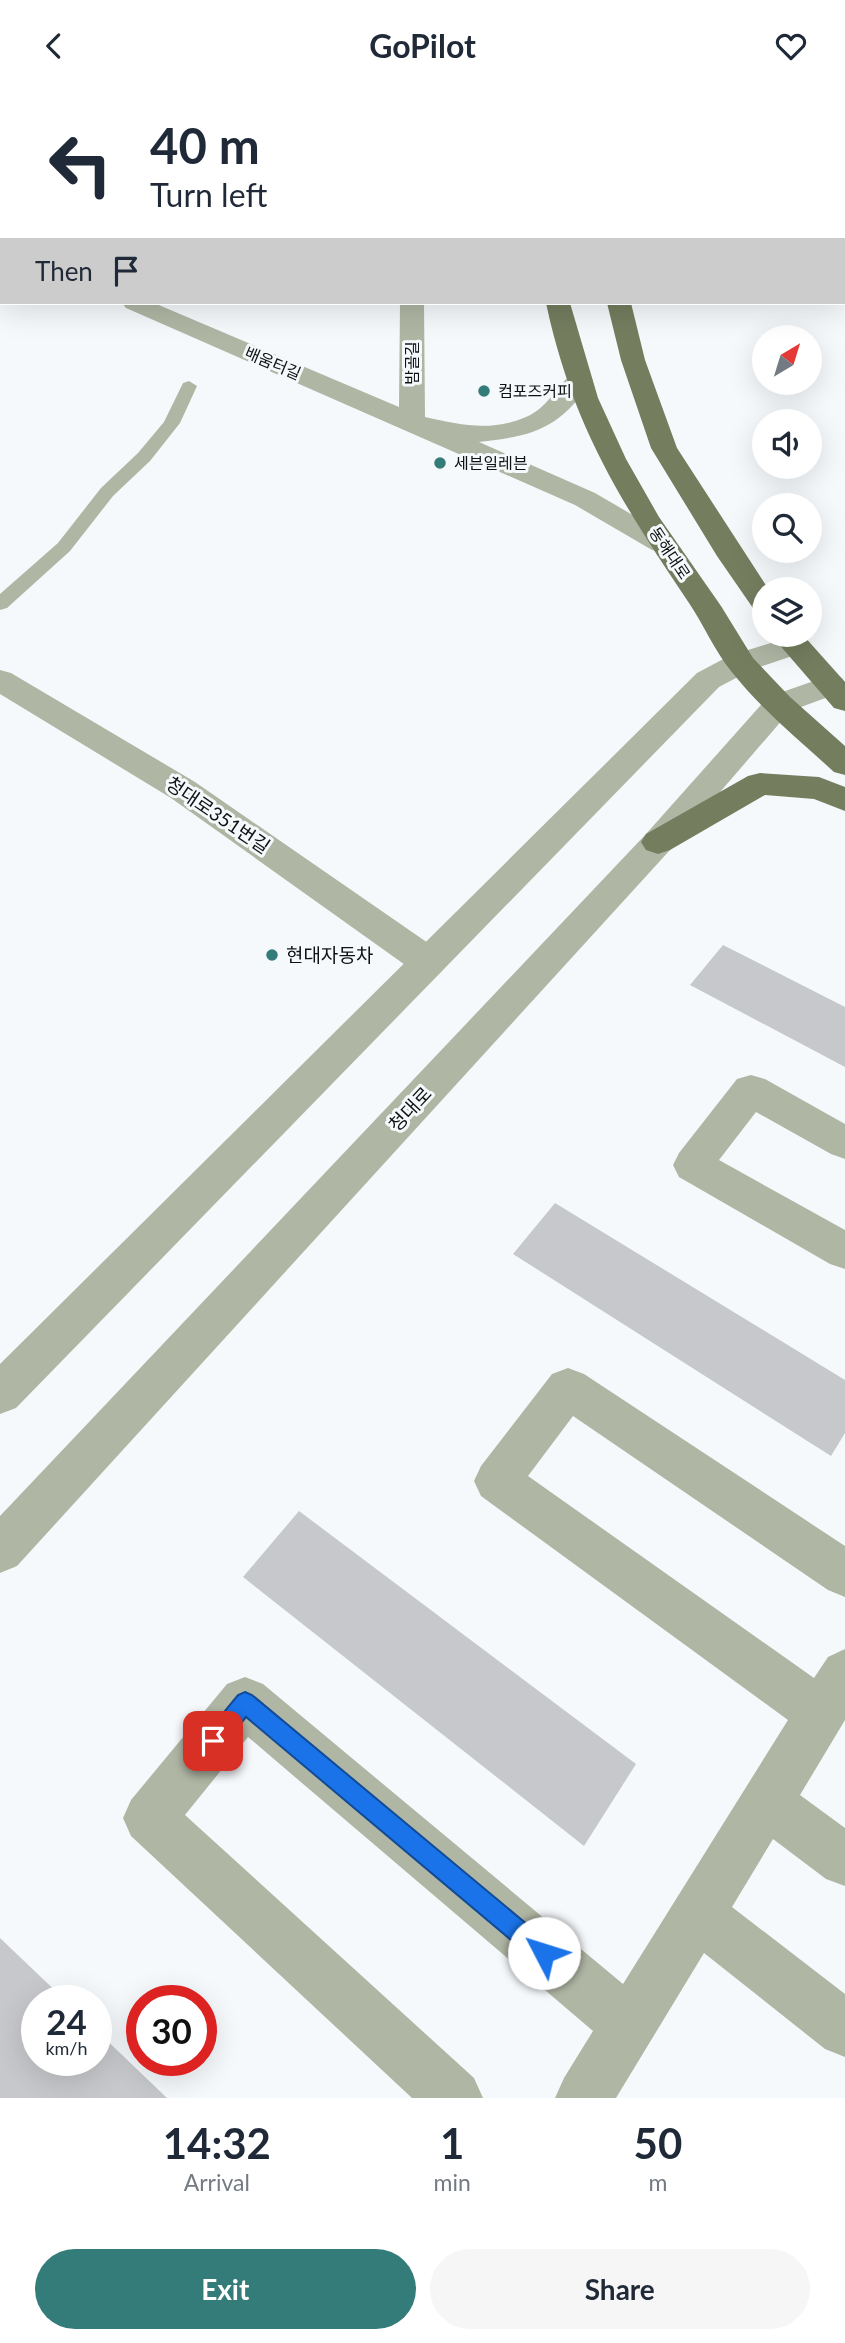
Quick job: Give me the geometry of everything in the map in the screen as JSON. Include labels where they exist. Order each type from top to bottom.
[{"type":"main road","name":"동해대로","points":[[558,305],[565,338],[580,380],[620,473],[662,544],[706,606],[740,663],[779,704],[845,764]]},
{"type":"main road","points":[[619,305],[633,360],[664,448],[752,586]]},
{"type":"main road","points":[[796,647],[838,693]]},
{"type":"main road","points":[[659,842],[760,785],[819,788],[845,800]]},
{"type":"street","name":"배움터길","points":[[141,305],[584,499],[662,544]]},
{"type":"street","name":"밤골길","points":[[412,305],[412,422]]},
{"type":"street","name":"배움터길","points":[[412,422],[473,435],[508,431],[537,422],[557,409],[580,380]]},
{"type":"street","points":[[0,1394],[708,680],[775,647]]},
{"type":"street","name":"청대로351번길","points":[[0,680],[183,790],[428,962]]},
{"type":"street","name":"청대로","points":[[0,1550],[659,842],[779,704],[838,693]]},
{"type":"street","points":[[845,1143],[751,1090],[692,1165],[845,1251]]},
{"type":"street","points":[[584,2098],[833,1693],[497,1481],[568,1388],[845,1574]]},
{"type":"street","points":[[454,2098],[149,1818],[245,1702],[629,2025]]},
{"type":"street","points":[[766,1802],[845,1860]]},
{"type":"street","points":[[697,1914],[845,2029]]},
{"type":"lane","points":[[0,604],[64,547],[107,492],[144,457],[172,423],[189,386]]},
{"type":"building","points":[[723,945],[845,1007],[845,1067],[690,985]]},
{"type":"building","points":[[555,1203],[845,1380],[845,1433],[831,1456],[513,1254]]},
{"type":"building","points":[[299,1511],[636,1764],[584,1846],[243,1577]]},
{"type":"building","points":[[0,1938],[49,1985],[21,1985],[21,2076],[112,2076],[112,2045],[126,2059],[126,2076],[144,2076],[167,2098],[0,2098]]},
{"type":"place","name":"컴포즈커피","points":[[484,391]]},
{"type":"place","name":"세븐일레븐","points":[[440,463]]},
{"type":"place","name":"현대자동차","points":[[272,955]]},
{"type":"route","points":[[213,1741],[245,1702],[544,1953]]}]
